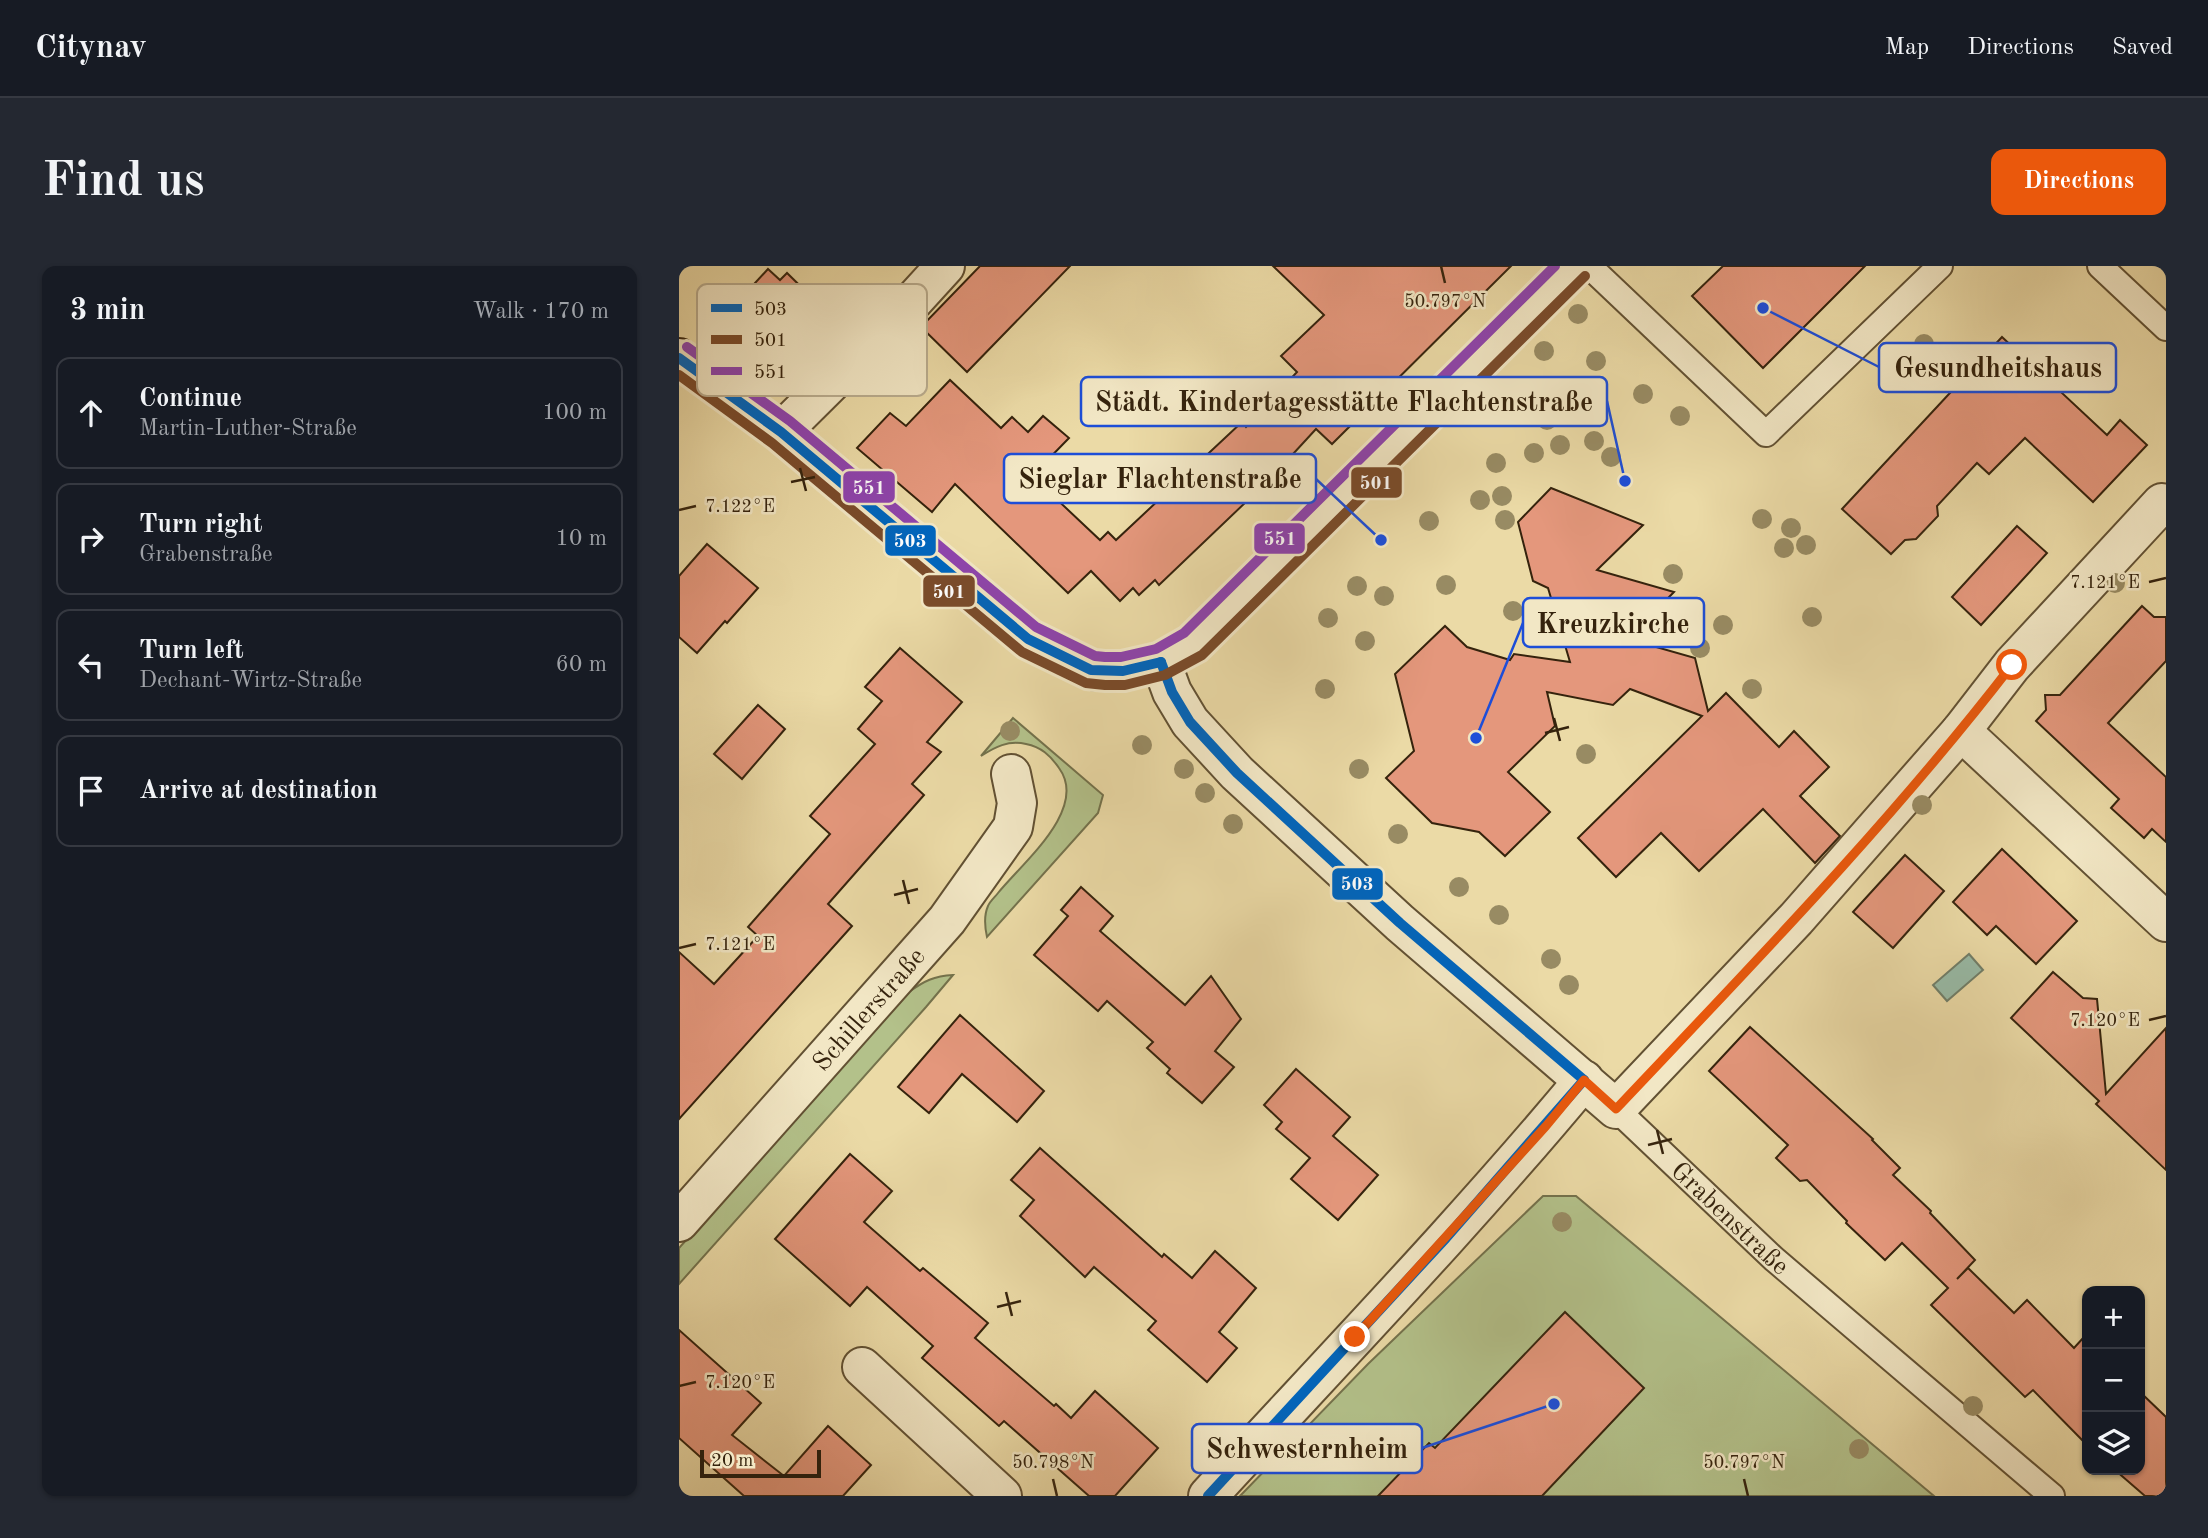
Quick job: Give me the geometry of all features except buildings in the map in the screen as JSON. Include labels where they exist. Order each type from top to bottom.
[{"type":"street","points":[[927,286],[945,266]]},
{"type":"street","points":[[731,396],[781,432],[1028,639],[1091,670],[1123,671],[1161,662],[1193,644],[1575,266]]},
{"type":"street","points":[[679,358],[697,371]]},
{"type":"street","points":[[781,432],[817,396]]},
{"type":"street","points":[[1616,1109],[1795,919],[1961,731],[2012,665],[2164,500]]},
{"type":"street","name":"Grabenstraße","points":[[1161,662],[1171,692],[1190,722],[1237,773],[1401,923],[1616,1109]]},
{"type":"street","points":[[1961,731],[2166,922]]},
{"type":"street","name":"Schillerstraße","points":[[679,1222],[947,920],[1013,827],[1017,803],[1011,774]]},
{"type":"street","points":[[1207,1496],[1546,1126],[1584,1080]]},
{"type":"street","points":[[862,1367],[1002,1496]]},
{"type":"lane","points":[[1589,266],[1766,434],[1940,266]]},
{"type":"lane","points":[[2101,266],[2166,328]]},
{"type":"lane","name":"Grabenstraße","points":[[1616,1109],[1774,1259],[2052,1496]]},
{"type":"green space","points":[[1013,718],[1103,795],[1098,813],[987,937],[985,917],[989,904],[1049,835],[1065,801],[1066,784],[1059,768],[1041,749],[1013,743],[997,747],[981,756]]},
{"type":"green space","points":[[953,975],[679,1284],[679,1248],[909,992],[930,980]]},
{"type":"green space","points":[[1543,1196],[1576,1196],[1934,1496],[1240,1496],[1368,1364]]},
{"type":"shaded area","points":[[1969,954],[1983,970],[1947,1001],[1933,985]]},
{"type":"transit line","name":"551","points":[[755,396],[790,421],[1036,627],[1095,656],[1121,657],[1156,649],[1184,633],[1555,266]]},
{"type":"transit line","name":"501","points":[[708,396],[772,443],[1022,652],[1086,683],[1125,685],[1165,675],[1202,655],[1585,276]]},
{"type":"transit line","name":"551","points":[[687,347],[697,354]]},
{"type":"transit line","name":"503","points":[[679,358],[697,371]]},
{"type":"transit line","name":"501","points":[[679,375],[697,388]]},
{"type":"transit line","name":"503","points":[[731,396],[781,432],[1028,639],[1091,670],[1123,671],[1161,662]]},
{"type":"transit line","name":"503","points":[[1161,662],[1172,692],[1190,722],[1237,773],[1400,923],[1584,1080]]},
{"type":"transit line","name":"503","points":[[1208,1496],[1446,1238],[1584,1080]]},
{"type":"place","name":"Gesundheitshaus","points":[[1763,308]]},
{"type":"place","name":"Städt. Kindertagesstätte Flachtenstraße","points":[[1625,481]]},
{"type":"place","name":"Sieglar Flachtenstraße","points":[[1381,540]]},
{"type":"place","name":"Kreuzkirche","points":[[1476,738]]},
{"type":"place","name":"Schwesternheim","points":[[1554,1404]]},
{"type":"route","points":[[1355,1337],[1546,1126],[1584,1080],[1616,1109],[1795,919],[1961,731],[2012,665]]}]
